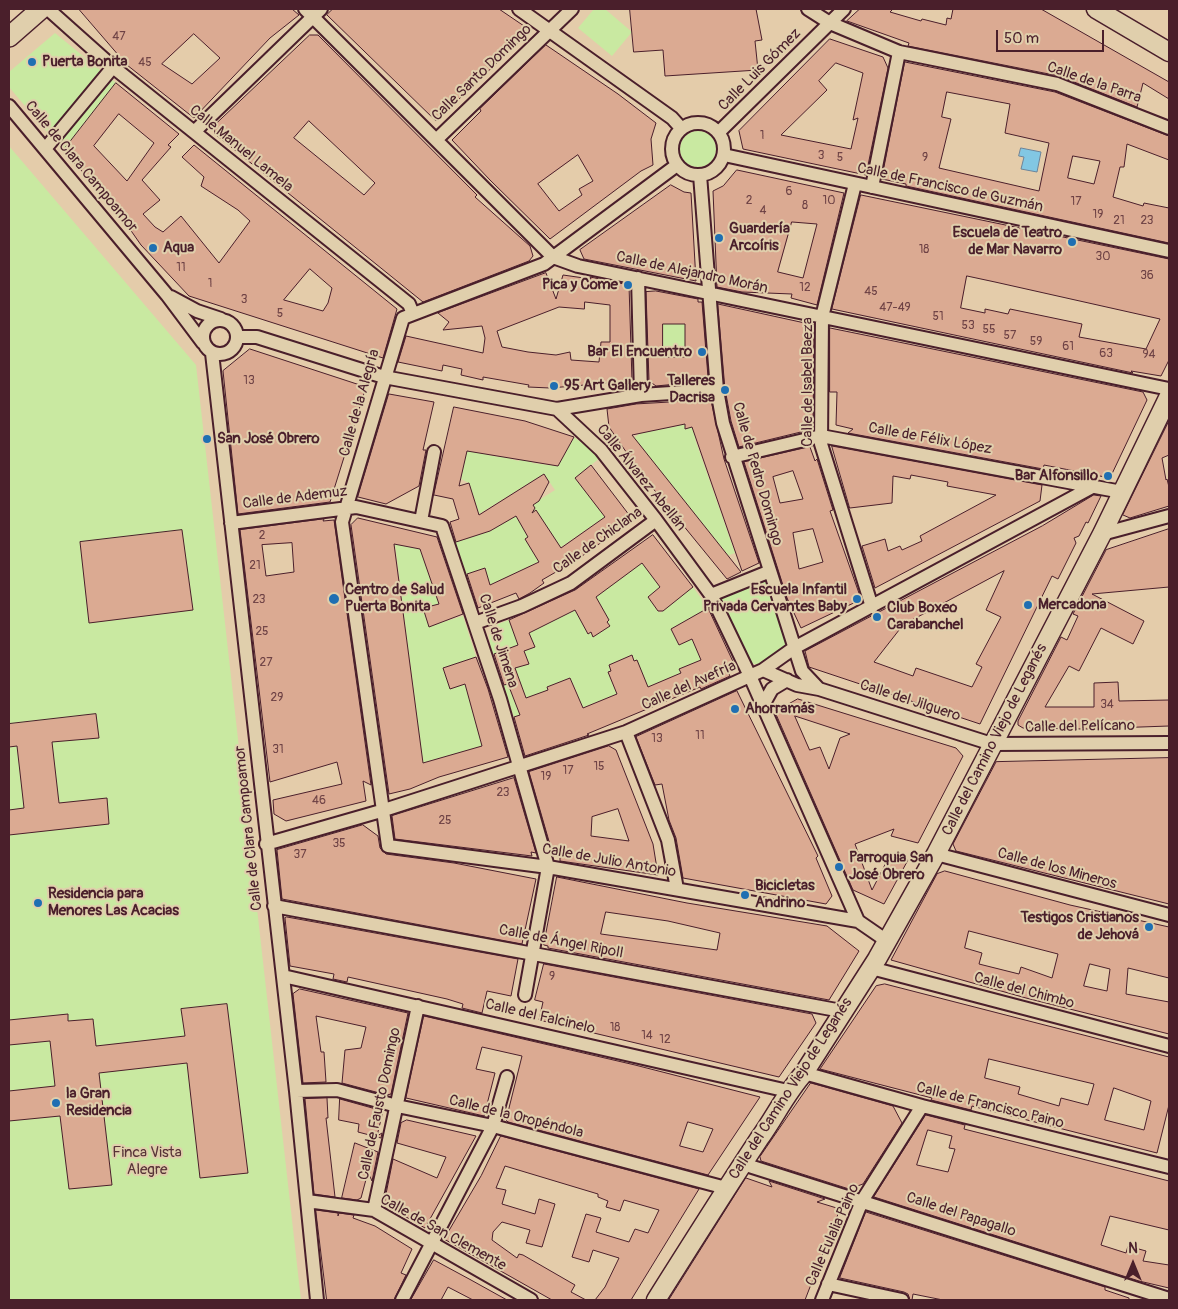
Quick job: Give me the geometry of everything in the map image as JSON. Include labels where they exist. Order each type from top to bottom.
[{"type":"main road","points":[[9,37],[41,9]]},
{"type":"street","name":"Calle Manuel Lamela","points":[[48,9],[113,67],[409,304],[413,314]]},
{"type":"street","points":[[519,9],[672,118],[681,128]]},
{"type":"street","name":"Calle Santo Domingo","points":[[436,140],[572,9]]},
{"type":"street","name":"Calle de la Parra","points":[[808,9],[830,22],[899,52],[1057,84],[1169,128]]},
{"type":"street","name":"Calle Luis Gómez","points":[[719,132],[844,9]]},
{"type":"street","points":[[1096,9],[1169,52]]},
{"type":"street","points":[[194,132],[313,12]]},
{"type":"street","name":"Calle de Alejandro Morán","points":[[313,12],[553,258],[578,266],[1169,389]]},
{"type":"street","points":[[872,188],[899,52]]},
{"type":"street","points":[[45,149],[113,67]]},
{"type":"street","name":"Calle de Clara Campoamor","points":[[9,106],[167,295],[208,348],[231,523],[266,844],[283,976],[317,1300]]},
{"type":"street","points":[[702,122],[719,132],[724,144],[724,155],[717,168],[700,175],[688,173],[677,165],[672,149],[675,137],[681,128],[688,124],[702,122]]},
{"type":"street","name":"Calle de Francisco de Guzmán","points":[[724,155],[1169,251]]},
{"type":"street","name":"Calle de la Alegría","points":[[381,811],[342,522],[403,318],[544,264],[677,165]]},
{"type":"street","name":"Calle de Pedro Domingo","points":[[700,175],[718,390],[723,423],[768,572],[794,648]]},
{"type":"street","name":"Calle de Isabel Baeza","points":[[855,184],[822,317],[821,444],[872,607]]},
{"type":"street","points":[[638,278],[641,395]]},
{"type":"street","name":"Calle de Clara Campoamor","points":[[167,295],[197,311],[221,319]]},
{"type":"street","points":[[221,319],[232,325],[237,337],[232,350],[219,354],[208,348],[202,336],[208,324],[221,319]]},
{"type":"street","points":[[237,337],[257,337],[384,377],[557,409],[641,395],[718,390]]},
{"type":"street","name":"Calle del Camino Viejo de Leganés","points":[[656,1300],[788,1091],[804,1073],[888,940],[936,854],[1102,534],[1169,396]]},
{"type":"street","name":"Calle Álvarez Abellán","points":[[557,409],[601,450],[656,520],[711,595],[750,676],[858,921]]},
{"type":"street","name":"Calle de Félix López","points":[[732,457],[821,436],[1122,492]]},
{"type":"street","points":[[421,521],[434,452]]},
{"type":"street","name":"Calle del Avefría","points":[[266,844],[381,811],[626,732],[763,670],[794,648],[1094,486]]},
{"type":"street","name":"Calle de Ademuz","points":[[231,523],[356,507],[442,526]]},
{"type":"street","points":[[1102,534],[1169,516]]},
{"type":"street","name":"Calle de Chiclana","points":[[475,623],[522,606],[571,583],[656,520]]},
{"type":"street","name":"Calle de Jimena","points":[[442,526],[520,766],[548,867]]},
{"type":"street","points":[[711,595],[768,572]]},
{"type":"street","name":"Calle del Jilguero","points":[[794,648],[802,671],[819,689]]},
{"type":"street","name":"Calle del Jilguero","points":[[763,670],[797,685],[819,689],[992,744]]},
{"type":"street","points":[[763,705],[772,689],[787,680]]},
{"type":"street","points":[[626,732],[668,840],[677,889]]},
{"type":"street","name":"Calle del Pelícano","points":[[992,744],[1169,743]]},
{"type":"street","name":"Calle de Julio Antonio","points":[[381,811],[388,846],[548,867],[858,921]]},
{"type":"street","name":"Calle de los Mineros","points":[[936,854],[1169,915]]},
{"type":"street","points":[[524,995],[548,867]]},
{"type":"street","name":"Calle de Ángel Ripoll","points":[[274,906],[842,1011]]},
{"type":"street","points":[[858,921],[888,940]]},
{"type":"street","name":"Calle del Chimbo","points":[[871,968],[1169,1046]]},
{"type":"street","name":"Calle del Falcinelo","points":[[283,976],[788,1091]]},
{"type":"street","name":"Calle de Fausto Domingo","points":[[374,1210],[418,1006]]},
{"type":"street","name":"Calle de Francisco Paino","points":[[804,1073],[922,1106],[1169,1167]]},
{"type":"street","points":[[402,1300],[433,1244],[493,1126],[507,1077]]},
{"type":"street","name":"Calle de la Oropéndola","points":[[296,1091],[337,1090],[397,1106],[493,1126],[726,1188]]},
{"type":"street","name":"Calle Eulalia Paino","points":[[822,1300],[862,1201],[922,1106]]},
{"type":"street","name":"Calle del Papagallo","points":[[743,1164],[1169,1299]]},
{"type":"street","name":"Calle de San Clemente","points":[[306,1201],[374,1210],[527,1299]]},
{"type":"street","points":[[828,1284],[902,1300]]},
{"type":"green space","points":[[594,9],[605,9],[632,32],[612,56],[578,28]]},
{"type":"green space","points":[[55,33],[116,83],[63,151],[9,87],[9,72]]},
{"type":"green space","points":[[698,131],[705,132],[711,136],[715,142],[715,156],[711,162],[705,166],[698,167],[691,166],[685,162],[681,156],[680,149],[681,142],[685,136],[691,132]]},
{"type":"green space","name":"Finca Vista Alegre","points":[[9,146],[196,365],[301,1300],[9,1300]]},
{"type":"green space","points":[[662,320],[691,323],[685,357],[663,358]]},
{"type":"green space","points":[[678,419],[713,422],[715,433],[695,439],[735,553],[727,556],[634,438],[640,433],[678,426]]},
{"type":"green space","points":[[574,437],[601,457],[575,478],[605,517],[542,560],[490,585],[485,568],[460,577],[448,544],[490,531],[555,490],[544,474],[479,514],[469,483],[461,479],[466,451],[491,440],[488,455],[499,457],[501,443],[513,445],[510,459],[519,461],[523,445],[537,446],[532,463],[558,466]]},
{"type":"green space","points":[[395,544],[420,549],[439,604],[423,608],[429,626],[463,616],[476,657],[443,668],[450,689],[465,684],[483,746],[423,763]]},
{"type":"green space","points":[[642,563],[660,587],[648,597],[660,613],[693,587],[708,608],[671,629],[679,645],[692,639],[701,660],[679,669],[681,673],[645,688],[631,655],[609,665],[611,671],[608,673],[615,690],[619,693],[580,709],[575,696],[578,694],[570,678],[547,687],[549,692],[515,702],[520,715],[514,717],[502,685],[519,680],[515,668],[529,664],[524,651],[535,647],[529,633],[576,609],[593,637],[610,626],[602,607],[593,599]]},
{"type":"green space","points":[[765,576],[790,648],[761,665],[748,663],[716,599]]},
{"type":"green space","points":[[509,620],[518,645],[492,655],[489,635],[498,624]]},
{"type":"water","points":[[1021,148],[1041,152],[1037,172],[1021,169],[1024,157],[1019,156]]},
{"type":"building","points":[[79,9],[292,9],[299,15],[270,38],[194,118],[127,65]],"holes":[[[194,34],[220,58],[192,84],[162,64]]]},
{"type":"building","points":[[333,9],[499,9],[524,26],[525,36],[436,121],[327,15]]},
{"type":"building","points":[[630,9],[756,9],[762,40],[755,41],[758,70],[665,76],[663,50],[634,52]]},
{"type":"building","points":[[860,9],[893,9],[890,12],[921,21],[922,19],[946,25],[947,18],[951,19],[953,9],[1041,9],[1169,82],[1169,99],[1143,83],[1137,107],[1059,76],[908,46],[909,43],[847,21]]},
{"type":"building","points":[[310,35],[318,35],[477,195],[475,197],[530,246],[533,256],[529,261],[423,302],[215,134],[214,126]],"holes":[[[309,121],[375,183],[364,195],[294,138]]]},
{"type":"building","points":[[830,39],[883,57],[888,68],[866,175],[743,149],[739,131]],"holes":[[[836,63],[863,73],[853,120],[858,118],[851,149],[781,135],[827,90],[819,81]]]},
{"type":"building","points":[[546,45],[618,94],[656,123],[651,139],[653,165],[641,171],[550,239],[452,140],[481,111],[480,109]],"holes":[[[578,155],[593,181],[579,189],[582,195],[559,211],[538,184]]]},
{"type":"building","points":[[905,62],[1055,92],[1169,136],[1169,160],[1127,144],[1124,167],[1120,167],[1113,197],[1143,206],[1144,203],[1169,208],[1169,243],[906,186],[906,184],[882,179]],"holes":[[[947,92],[1010,104],[1005,133],[1049,143],[1039,191],[939,168],[951,119],[942,117]],[[1073,156],[1100,161],[1094,184],[1068,178]]]},
{"type":"building","points":[[116,83],[179,134],[168,145],[171,147],[142,180],[160,200],[143,214],[155,227],[163,232],[181,216],[219,263],[250,221],[238,210],[201,186],[204,177],[182,157],[194,145],[397,309],[383,358],[189,296],[141,245],[111,202],[63,151]],"holes":[[[119,114],[154,143],[127,181],[94,146]],[[310,269],[332,288],[328,303],[323,311],[284,300]]]},
{"type":"building","points":[[737,170],[844,193],[817,305],[791,298],[792,294],[742,292],[717,287],[713,191],[723,186]],"holes":[[[792,222],[817,224],[803,278],[778,272]]]},
{"type":"building","points":[[671,185],[684,192],[691,193],[696,281],[584,259],[580,250]]},
{"type":"building","points":[[861,195],[1169,259],[1169,360],[1161,376],[1131,371],[1133,373],[832,309]],"holes":[[[967,276],[1160,319],[1146,349],[1079,337],[1082,324],[1010,309],[1008,314],[985,309],[985,313],[961,308]]]},
{"type":"building","points":[[546,273],[556,299],[563,275],[591,279],[590,277],[629,285],[632,381],[550,388],[528,387],[529,385],[483,377],[483,380],[461,375],[462,369],[443,365],[442,371],[398,362],[406,336],[483,353],[485,338],[482,326],[443,330],[449,322],[438,313]],"holes":[[[585,302],[610,305],[610,342],[601,342],[599,362],[571,360],[570,352],[556,355],[502,347],[497,331],[559,307],[584,309]]]},
{"type":"building","points":[[656,291],[698,299],[698,302],[702,302],[708,377],[677,380],[677,384],[656,386],[649,381],[646,292]],"holes":[[[663,324],[685,324],[685,357],[663,357]]]},
{"type":"building","points":[[718,304],[814,325],[813,427],[805,429],[805,431],[739,447],[731,421],[725,389]]},
{"type":"building","points":[[830,328],[1143,392],[1147,400],[1110,478],[1044,465],[1043,469],[848,433],[853,429],[836,425],[837,392],[830,392]]},
{"type":"building","points":[[250,349],[366,387],[330,502],[238,514],[223,371]]},
{"type":"building","points":[[389,394],[434,402],[423,450],[426,450],[419,486],[386,504],[358,497]]},
{"type":"building","points":[[711,400],[724,459],[759,563],[742,571],[692,427],[685,429],[685,424],[632,435],[741,572],[727,579],[642,475],[609,427],[607,409],[636,404]]},
{"type":"building","points":[[454,407],[525,421],[574,437],[558,466],[467,451],[459,486],[469,483],[479,515],[544,474],[549,482],[539,501],[533,505],[535,508],[532,513],[536,510],[561,548],[605,517],[575,478],[591,465],[633,520],[575,561],[542,580],[544,583],[530,593],[519,599],[516,593],[478,608],[467,574],[485,568],[490,585],[539,562],[525,539],[528,537],[516,516],[490,531],[456,542],[450,522],[459,519],[453,499],[434,495]]},
{"type":"building","points":[[1169,421],[1169,455],[1162,458],[1169,487],[1169,506],[1130,518],[1123,515]]},
{"type":"building","points":[[832,446],[1042,485],[1040,501],[875,588],[862,546],[885,539],[888,551],[900,546],[902,550],[922,541],[920,536],[996,495],[947,486],[948,482],[911,475],[910,479],[893,476],[892,503],[850,508]]},
{"type":"building","points":[[810,447],[815,461],[817,459],[833,510],[830,511],[860,600],[801,628],[787,598],[744,462]],"holes":[[[793,471],[803,499],[780,503],[773,477]],[[813,529],[823,562],[799,569],[793,533]]]},
{"type":"building","points":[[1094,495],[1101,496],[1088,523],[1086,522],[1079,536],[1074,538],[1076,543],[1058,579],[1052,576],[980,724],[809,667],[805,651],[1042,526]],"holes":[[[1004,571],[986,610],[1001,617],[976,664],[982,667],[972,687],[916,668],[913,676],[874,662],[903,625]]]},
{"type":"building","points":[[358,518],[437,537],[463,614],[429,627],[423,608],[439,604],[420,549],[394,544],[423,763],[482,746],[465,684],[450,689],[443,668],[476,657],[488,689],[508,757],[389,794],[351,525]]},
{"type":"building","points":[[324,519],[323,521],[334,520],[371,785],[363,781],[366,801],[286,821],[274,814],[273,800],[342,784],[337,762],[270,782],[240,530]],"holes":[[[292,543],[294,572],[266,576],[262,545]]]},
{"type":"building","points":[[1169,529],[1169,587],[1092,594],[1144,621],[1133,644],[1101,628],[1079,671],[1069,666],[1045,707],[1094,707],[1094,683],[1118,682],[1119,701],[1169,700],[1169,726],[1084,729],[1023,728],[1018,725],[1018,721],[1061,637],[1067,640],[1078,616],[1073,614],[1106,550]]},
{"type":"building","points":[[182,530],[193,610],[89,623],[80,542]]},
{"type":"building","points":[[653,535],[693,587],[663,611],[658,611],[648,597],[660,587],[642,563],[596,597],[609,620],[607,622],[610,626],[593,637],[591,632],[588,634],[575,610],[529,633],[535,647],[524,651],[529,664],[515,668],[526,698],[548,690],[547,687],[570,678],[583,708],[617,694],[608,672],[611,671],[609,665],[632,655],[634,661],[637,660],[648,687],[681,673],[679,669],[701,660],[692,639],[679,645],[671,629],[708,608],[736,668],[728,672],[730,676],[701,689],[700,687],[587,734],[589,735],[525,756],[514,717],[520,715],[508,684],[504,685],[494,654],[518,645],[509,620],[575,590]]},
{"type":"building","points":[[737,691],[818,856],[816,858],[832,896],[826,904],[683,878],[676,838],[669,820],[662,784],[655,785],[636,737]]},
{"type":"building","points":[[798,699],[956,748],[963,756],[918,843],[891,836],[894,829],[855,844],[872,890],[890,855],[908,860],[884,904],[853,890],[775,712]],"holes":[[[795,716],[850,734],[840,738],[829,769],[820,747],[810,750]]]},
{"type":"building","points":[[96,714],[99,738],[52,742],[59,803],[107,798],[109,824],[9,835],[9,810],[24,808],[17,746],[9,747],[9,724]]},
{"type":"building","points":[[609,746],[616,750],[653,844],[658,875],[560,861],[560,857],[553,855],[529,772]],"holes":[[[618,809],[629,841],[591,836],[592,817]]]},
{"type":"building","points":[[1169,758],[1169,904],[956,851],[953,844],[996,762]]},
{"type":"building","points":[[514,778],[536,853],[531,852],[532,856],[395,839],[392,816]]},
{"type":"building","points":[[363,825],[378,836],[380,848],[386,854],[454,863],[536,879],[522,944],[282,899],[277,850]]},
{"type":"building","points":[[945,871],[1070,905],[1169,927],[1169,978],[1128,968],[1126,994],[1169,1002],[1169,1034],[1026,998],[891,960],[937,874]],"holes":[[[969,931],[1058,954],[1052,978],[1021,967],[1019,974],[979,964],[982,953],[965,948]],[[1090,964],[1110,969],[1107,991],[1084,986]]]},
{"type":"building","points":[[557,877],[687,903],[827,926],[859,951],[829,1000],[548,948],[548,946],[544,945]],"holes":[[[606,912],[668,921],[720,933],[717,950],[601,934]]]},
{"type":"building","points":[[285,918],[518,959],[511,996],[487,991],[482,1013],[462,1008],[463,1004],[447,999],[348,977],[347,982],[333,979],[334,974],[290,966]]},
{"type":"building","points":[[544,964],[812,1014],[816,1023],[779,1077],[539,1020],[543,1002],[535,1000]]},
{"type":"building","points":[[885,984],[1169,1057],[1169,1105],[1157,1153],[972,1106],[971,1110],[820,1069],[876,986]],"holes":[[[989,1059],[1094,1084],[1088,1105],[1061,1098],[1059,1106],[1018,1094],[1020,1087],[985,1078]],[[1114,1088],[1151,1101],[1144,1130],[1105,1120]]]},
{"type":"building","points":[[300,989],[408,1013],[391,1094],[387,1095],[342,1083],[345,1050],[361,1048],[366,1027],[316,1016],[321,1052],[324,1052],[326,1082],[303,1083],[293,994]]},
{"type":"building","name":"la Gran Residencia","points":[[227,1004],[248,1173],[200,1178],[187,1063],[99,1073],[112,1185],[69,1189],[60,1116],[9,1121],[9,1091],[55,1086],[50,1041],[9,1045],[9,1020],[68,1014],[68,1021],[93,1019],[96,1046],[185,1036],[181,1009]]},
{"type":"building","points":[[424,1016],[635,1065],[760,1097],[708,1175],[508,1122],[506,1120],[522,1056],[482,1047],[476,1069],[495,1073],[484,1116],[406,1098]],"holes":[[[688,1122],[713,1129],[703,1152],[680,1146]]]},
{"type":"building","points":[[811,1083],[893,1106],[902,1123],[863,1184],[849,1189],[761,1161],[760,1157]]},
{"type":"building","points":[[327,1098],[328,1118],[326,1118],[335,1197],[314,1194],[305,1099]]},
{"type":"building","points":[[340,1099],[383,1111],[377,1136],[382,1133],[381,1138],[358,1132],[359,1124],[339,1120]]},
{"type":"building","points":[[926,1115],[965,1125],[964,1129],[1169,1181],[1169,1230],[1110,1216],[1101,1245],[1126,1253],[1128,1246],[1146,1251],[1143,1261],[1169,1265],[1169,1288],[1139,1281],[874,1197]],"holes":[[[928,1130],[952,1136],[949,1148],[955,1149],[948,1172],[917,1165]]]},
{"type":"building","points":[[407,1120],[476,1136],[425,1228],[384,1204],[393,1159],[437,1178],[446,1157],[397,1143],[401,1123]]},
{"type":"building","points":[[501,1136],[699,1189],[631,1300],[595,1300],[605,1287],[619,1258],[593,1250],[589,1262],[572,1257],[586,1214],[601,1218],[596,1232],[629,1242],[635,1229],[648,1233],[659,1210],[624,1200],[620,1211],[606,1207],[608,1201],[598,1197],[598,1194],[505,1166],[496,1188],[506,1190],[502,1204],[535,1214],[539,1199],[555,1204],[542,1247],[526,1243],[530,1230],[502,1222],[493,1232],[492,1240],[517,1258],[519,1254],[523,1255],[575,1285],[571,1292],[586,1300],[552,1300],[444,1239],[481,1176]]},
{"type":"building","points":[[355,1143],[378,1152],[372,1181],[368,1172],[361,1198],[357,1200],[342,1198]]},
{"type":"building","points":[[746,1178],[772,1187],[769,1181],[825,1199],[817,1202],[840,1209],[805,1300],[669,1300]]},
{"type":"building","points":[[316,1210],[338,1213],[338,1216],[339,1213],[354,1215],[353,1218],[375,1226],[412,1249],[401,1273],[406,1275],[394,1300],[327,1300]]},
{"type":"building","points":[[866,1212],[1105,1287],[1105,1290],[1129,1298],[1129,1300],[943,1300],[913,1294],[912,1300],[910,1300],[908,1294],[904,1292],[840,1278]]},
{"type":"building","points":[[434,1260],[507,1300],[473,1300],[448,1287],[441,1300],[411,1300]]},
{"type":"place","name":"Puerta Bonita","points":[[32,62]]},
{"type":"place","name":"Guardería Arcoíris","points":[[719,238]]},
{"type":"place","name":"Escuela de Teatro de Mar Navarro","points":[[1072,242]]},
{"type":"place","name":"Aqua","points":[[153,248]]},
{"type":"place","name":"Pica y Come","points":[[628,285]]},
{"type":"place","name":"Bar El Encuentro","points":[[702,352]]},
{"type":"place","name":"95 Art Gallery","points":[[554,386]]},
{"type":"place","name":"Talleres Dacrisa","points":[[725,390]]},
{"type":"place","name":"San José Obrero","points":[[207,439]]},
{"type":"place","name":"Bar Alfonsillo","points":[[1108,476]]},
{"type":"place","name":"Centro de Salud Puerta Bonita","points":[[334,599]]},
{"type":"place","name":"Escuela Infantil Privada Cervantes Baby","points":[[857,599]]},
{"type":"place","name":"Mercadona","points":[[1028,605]]},
{"type":"place","name":"Club Boxeo Carabanchel","points":[[877,617]]},
{"type":"place","name":"Ahorramás","points":[[735,709]]},
{"type":"place","name":"Parroquia San José Obrero","points":[[839,867]]},
{"type":"place","name":"Bicicletas Andrino","points":[[745,895]]},
{"type":"place","name":"Residencia para Menores Las Acacias","points":[[38,903]]},
{"type":"place","name":"Testigos Cristianos de Jehová","points":[[1149,927]]},
{"type":"place","name":"la Gran Residencia","points":[[56,1103]]}]
